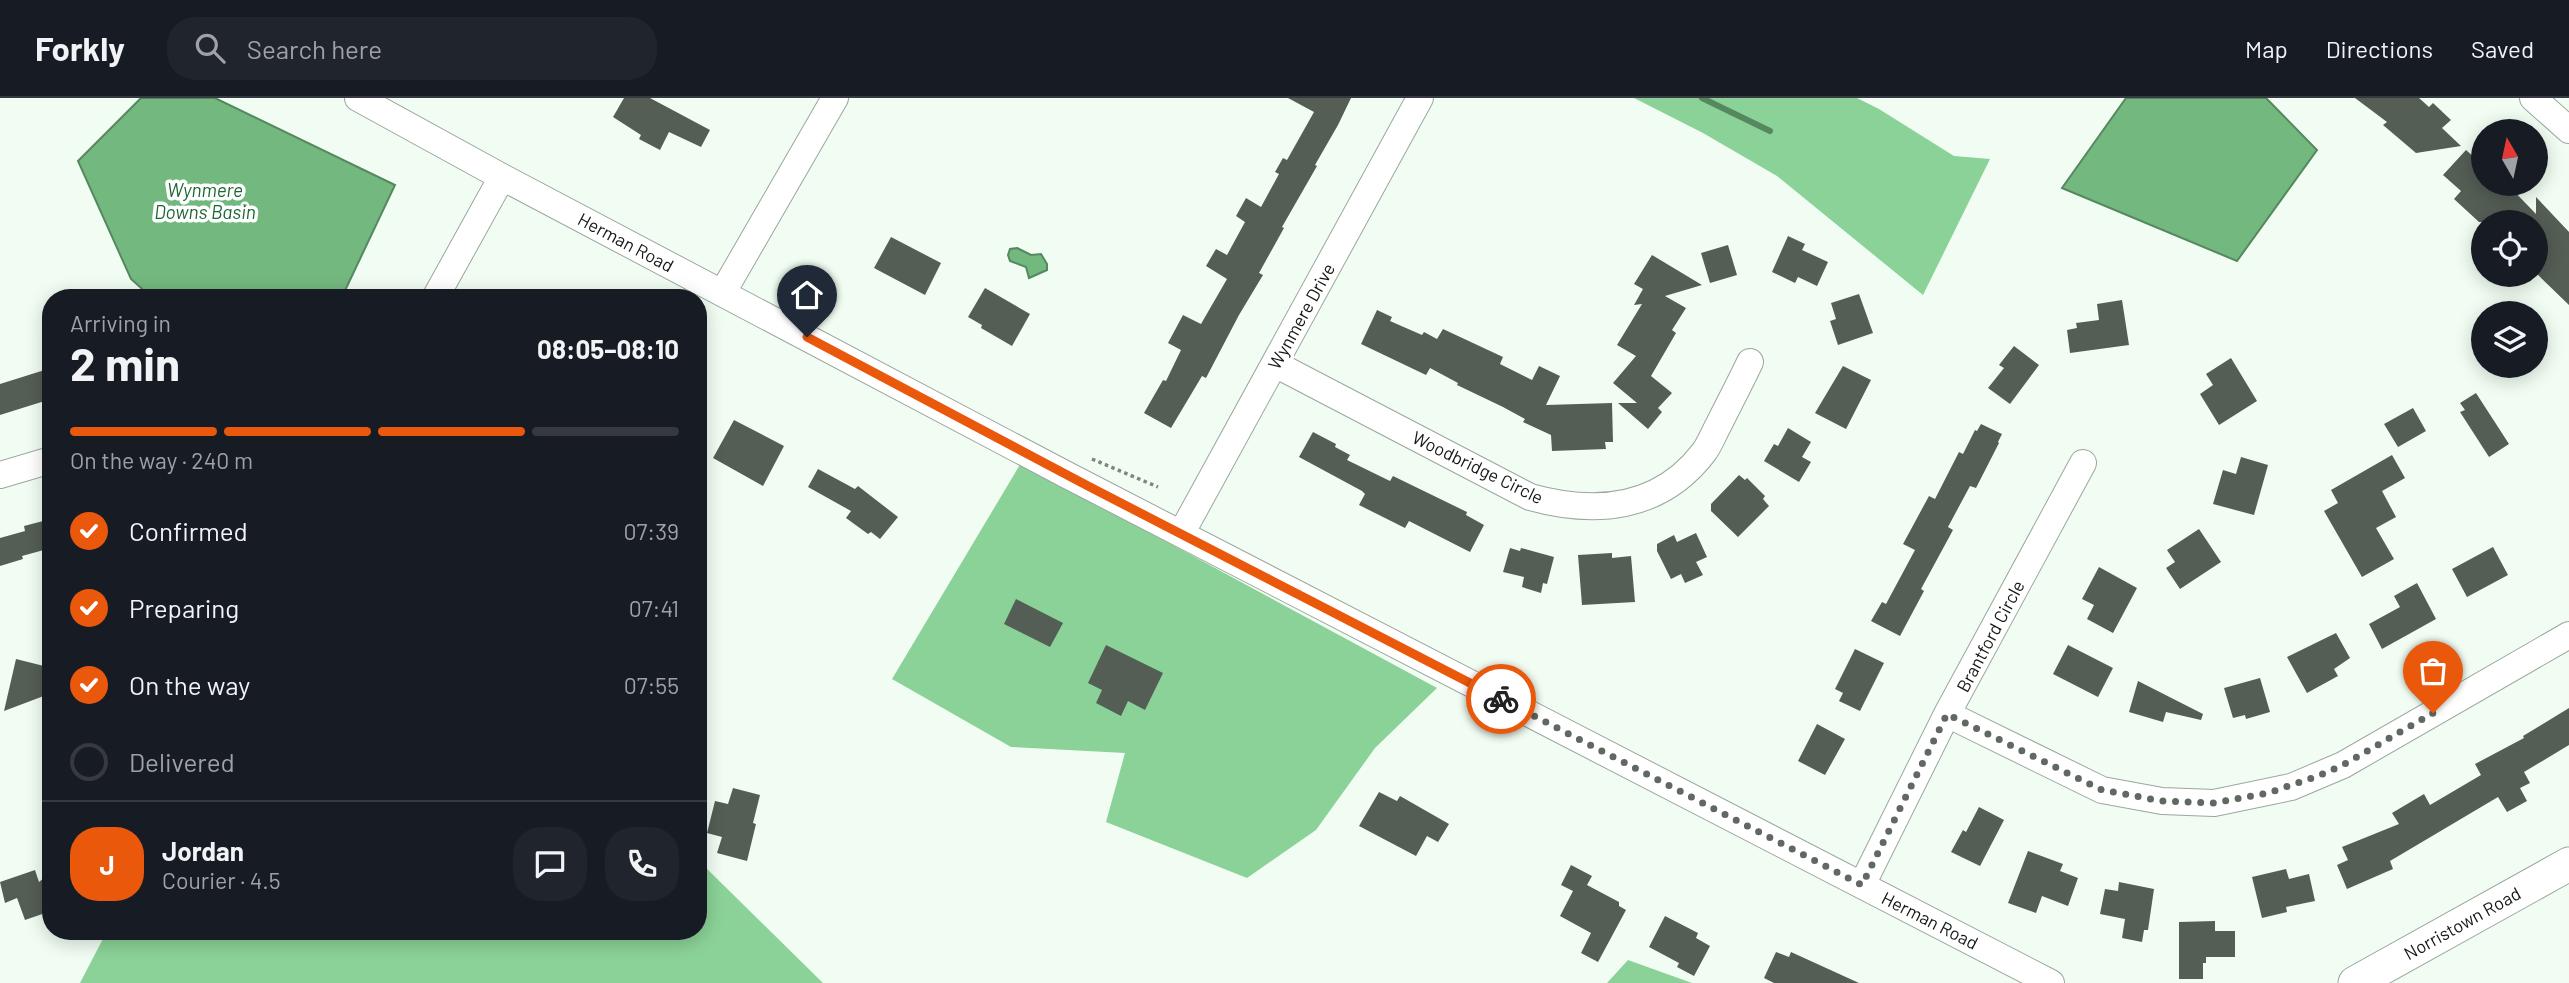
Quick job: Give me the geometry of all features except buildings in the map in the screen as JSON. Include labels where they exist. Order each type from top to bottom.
[{"type":"main road","name":"Norristown Road","points":[[2355,983],[2569,864]]},
{"type":"street","name":"Herman Road","points":[[358,98],[502,177],[1181,534],[2051,983]]},
{"type":"street","points":[[723,292],[835,98]]},
{"type":"street","name":"Wynmere Drive","points":[[1181,534],[1420,98]]},
{"type":"street","points":[[2533,98],[2569,130]]},
{"type":"street","points":[[440,289],[502,177]]},
{"type":"street","name":"Woodbridge Circle","points":[[1275,364],[1530,497],[1593,508],[1642,498],[1667,487],[1686,472],[1705,451],[1750,362]]},
{"type":"street","points":[[0,475],[42,463]]},
{"type":"street","name":"Brantford Circle","points":[[1862,885],[1947,714],[2083,463]]},
{"type":"street","points":[[1947,714],[2102,790],[2162,801],[2214,803],[2291,786],[2343,765],[2569,635]]},
{"type":"shaded area","points":[[1634,98],[1857,98],[1954,156],[1990,159],[1923,295],[1777,176],[1703,133]]},
{"type":"shaded area","points":[[1021,463],[1437,688],[1375,748],[1316,830],[1247,878],[1106,822],[1125,753],[1011,747],[892,679]]},
{"type":"shaded area","points":[[707,869],[823,983],[80,983],[102,940],[707,940]]},
{"type":"shaded area","points":[[1628,960],[1692,983],[1607,983]]},
{"type":"water","name":"Wynmere Downs Basin","points":[[141,98],[215,98],[395,185],[346,289],[142,289],[131,279],[78,161]]},
{"type":"water","points":[[2126,98],[2266,98],[2317,150],[2237,261],[2062,188]]},
{"type":"water","points":[[1017,248],[1031,255],[1041,254],[1047,264],[1047,270],[1029,278],[1026,267],[1010,261],[1010,249]]},
{"type":"waterway","points":[[1702,98],[1770,131]]},
{"type":"way so far","points":[[1501,699],[1862,885],[1947,714],[2102,790],[2162,801],[2214,803],[2268,793],[2318,776],[2343,765],[2433,713]]},
{"type":"route","points":[[807,337],[1088,486],[1501,699]]}]
